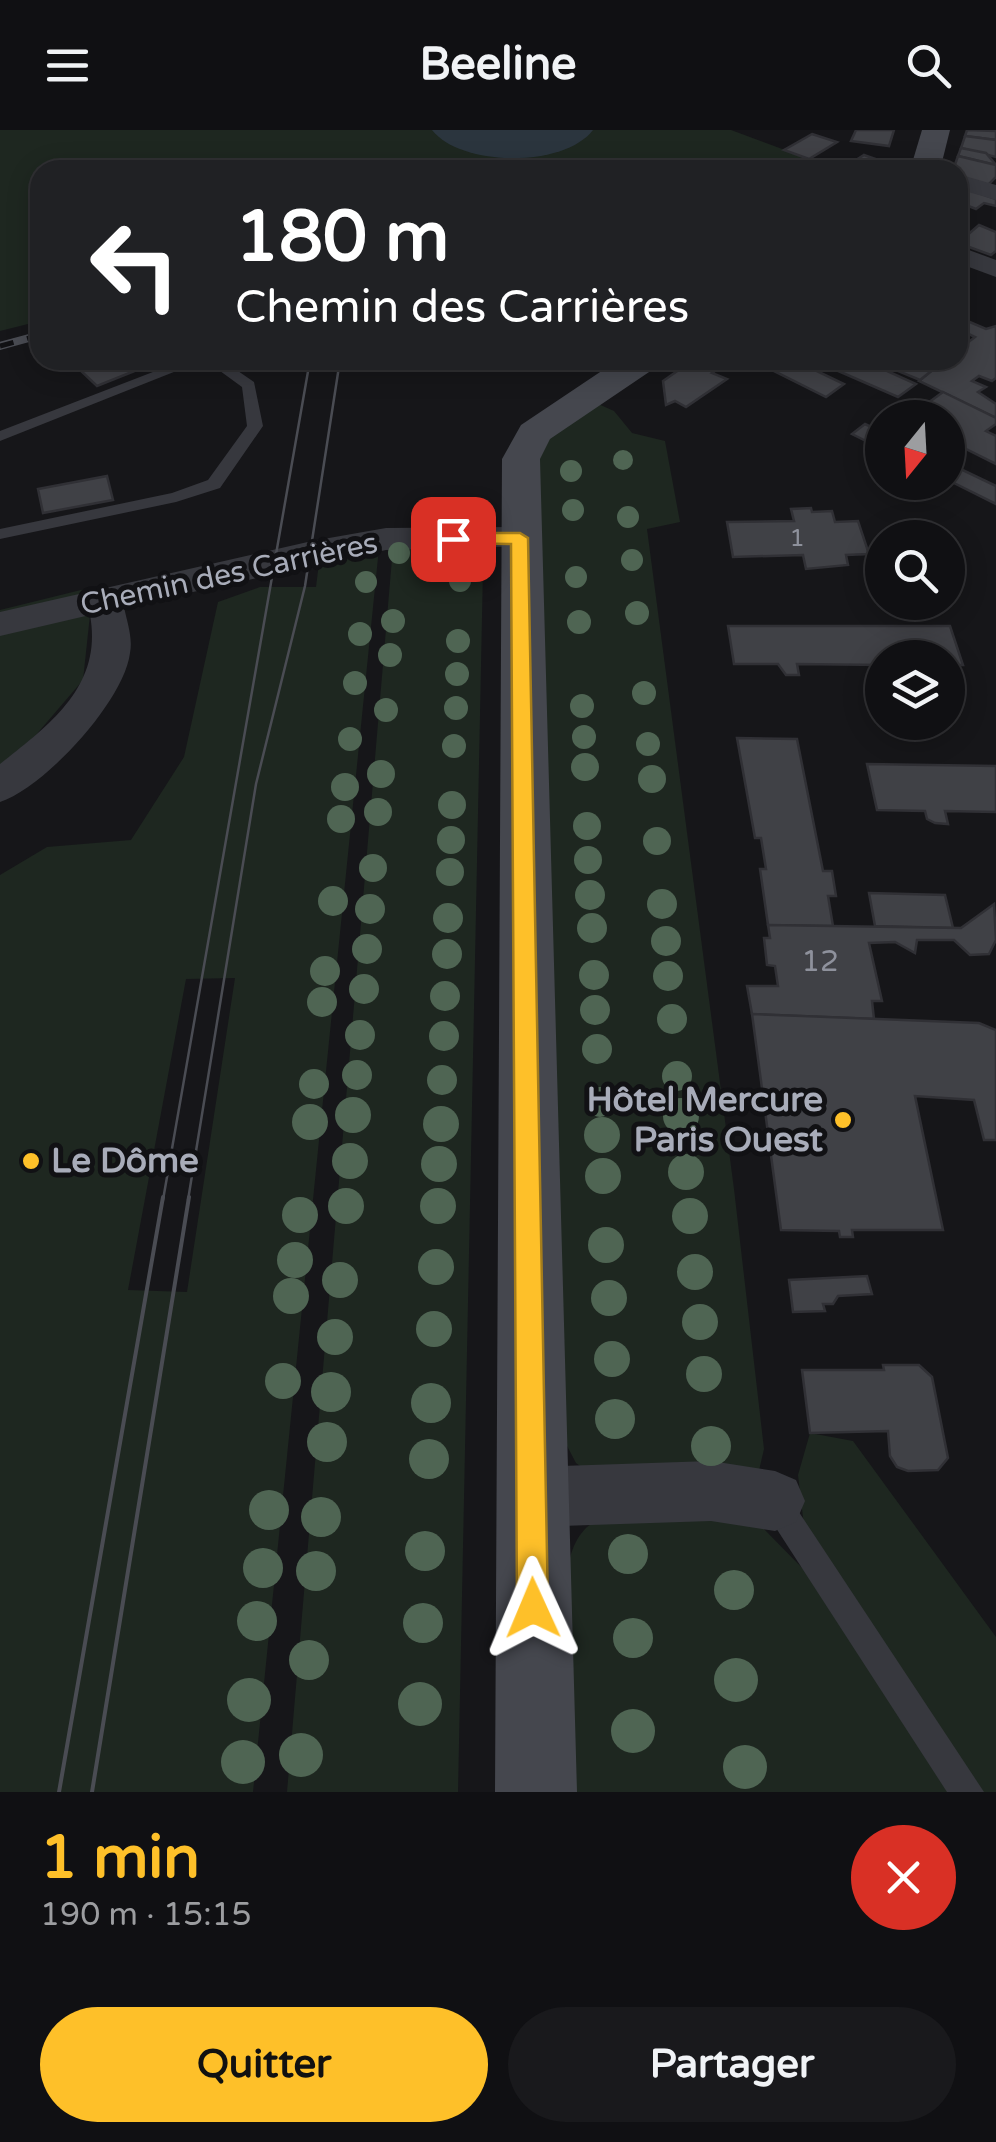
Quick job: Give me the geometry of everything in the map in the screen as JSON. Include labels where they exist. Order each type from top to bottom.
[{"type":"main road","points":[[927,160],[936,130]]},
{"type":"main road","points":[[536,1792],[522,459],[534,432],[627,370]]},
{"type":"street","points":[[968,185],[996,193]]},
{"type":"street","points":[[968,258],[996,269]]},
{"type":"street","name":"Chemin des Carrières","points":[[0,624],[386,540],[520,538]]},
{"type":"street","points":[[0,786],[33,758],[99,687],[112,651],[105,599]]},
{"type":"street","points":[[531,1497],[710,1491],[775,1501]]},
{"type":"lane","points":[[0,436],[171,370]]},
{"type":"lane","points":[[0,534],[176,497],[214,484],[255,426],[248,385],[226,370]]},
{"type":"lane","points":[[775,1501],[967,1792]]},
{"type":"shaded area","points":[[0,130],[731,130],[809,159],[30,160],[30,324],[0,331]]},
{"type":"shaded area","points":[[432,130],[593,130],[560,151],[512,158],[465,151]]},
{"type":"shaded area","points":[[596,403],[614,411],[632,433],[665,441],[680,522],[647,529],[734,1189],[764,1449],[757,1479],[591,1474],[576,1463],[566,1444],[538,454],[542,443]]},
{"type":"shaded area","points":[[438,546],[481,554],[483,568],[458,1792],[287,1792],[393,547]]},
{"type":"shaded area","points":[[379,548],[253,1792],[0,1792],[0,875],[47,847],[131,840],[184,757],[218,602],[260,587],[316,587],[319,563]],"holes":[[[235,978],[187,1292],[128,1290],[186,979]]]},
{"type":"shaded area","points":[[93,587],[83,680],[35,736],[0,765],[0,610]]},
{"type":"shaded area","points":[[810,1433],[853,1441],[996,1637],[996,1792],[571,1792],[565,1579],[577,1539],[600,1519],[619,1514],[693,1515],[757,1522],[810,1576],[798,1475]]},
{"type":"building","points":[[856,130],[894,130],[889,146],[851,141]]},
{"type":"building","points":[[967,130],[996,131],[996,140],[965,136]]},
{"type":"building","points":[[812,134],[837,142],[809,159],[784,150]]},
{"type":"building","points":[[965,136],[996,140],[996,157],[961,148]]},
{"type":"building","points":[[961,148],[986,153],[996,165],[958,156]]},
{"type":"building","points":[[958,156],[996,165],[996,177],[988,185],[968,179],[968,160],[957,160]]},
{"type":"building","points":[[968,189],[996,199],[996,206],[984,203],[976,209],[968,206]]},
{"type":"building","points":[[979,225],[996,232],[996,251],[991,255],[968,247],[968,234]]},
{"type":"building","points":[[968,321],[986,329],[996,326],[996,378],[992,381],[979,376],[972,381],[986,387],[978,392],[996,404],[996,418],[919,381],[933,370],[968,370],[968,342],[975,337],[968,334]]},
{"type":"building","points":[[80,370],[137,370],[97,386]]},
{"type":"building","points":[[679,370],[716,370],[712,373],[727,379],[686,407],[675,401],[666,405],[663,381]]},
{"type":"building","points":[[772,370],[815,370],[844,384],[826,397]]},
{"type":"building","points":[[836,370],[885,370],[916,384],[898,397]]},
{"type":"building","points":[[895,370],[932,370],[920,380]]},
{"type":"building","points":[[943,392],[959,400],[932,400]]},
{"type":"building","points":[[965,403],[996,418],[996,424],[986,431],[996,436],[996,464],[965,448]]},
{"type":"building","points":[[865,424],[865,440],[852,434]]},
{"type":"building","points":[[965,471],[996,486],[996,504],[965,488]]},
{"type":"building","points":[[107,476],[113,500],[43,513],[38,489]]},
{"type":"building","points":[[791,509],[832,511],[835,522],[858,521],[865,554],[846,555],[848,565],[806,569],[803,555],[733,557],[727,522],[794,521]]},
{"type":"building","points":[[728,626],[950,626],[955,640],[865,640],[865,665],[797,664],[799,675],[786,675],[778,664],[734,664]]},
{"type":"building","points":[[737,738],[797,739],[823,871],[832,871],[836,896],[828,896],[833,926],[768,925],[760,869],[766,869],[761,838],[755,838]]},
{"type":"building","points":[[867,764],[996,766],[996,812],[945,811],[948,824],[927,819],[925,811],[877,810]]},
{"type":"building","points":[[869,893],[945,895],[953,928],[875,926]]},
{"type":"building","points":[[994,904],[996,940],[989,954],[970,955],[954,940],[917,940],[915,953],[895,942],[869,943],[882,1001],[872,1001],[874,1019],[752,1014],[747,986],[778,986],[775,966],[767,965],[764,938],[770,938],[768,925],[961,928]]},
{"type":"building","name":"Hôtel Mercure Paris Ouest","points":[[752,1014],[979,1023],[996,1030],[996,1140],[984,1140],[974,1100],[915,1096],[943,1230],[852,1230],[853,1237],[840,1237],[839,1231],[781,1230]]},
{"type":"building","points":[[867,1276],[872,1294],[838,1296],[833,1304],[823,1304],[825,1311],[793,1312],[789,1280]]},
{"type":"building","points":[[883,1365],[919,1365],[932,1377],[948,1458],[938,1470],[908,1471],[897,1467],[890,1456],[888,1431],[810,1433],[802,1370],[884,1370]]},
{"type":"tram line","points":[[163,1200],[308,370]]},
{"type":"tram line","points":[[188,1200],[256,784],[305,586],[338,370]]},
{"type":"tram line","points":[[59,1792],[163,1197]]},
{"type":"tram line","points":[[92,1792],[189,1197]]},
{"type":"railway","points":[[0,346],[30,338]]},
{"type":"place","name":"Hôtel Mercure Paris Ouest","points":[[843,1120]]},
{"type":"place","name":"Le Dôme","points":[[31,1161]]},
{"type":"route","points":[[453,539],[520,538],[533,1608]]}]
